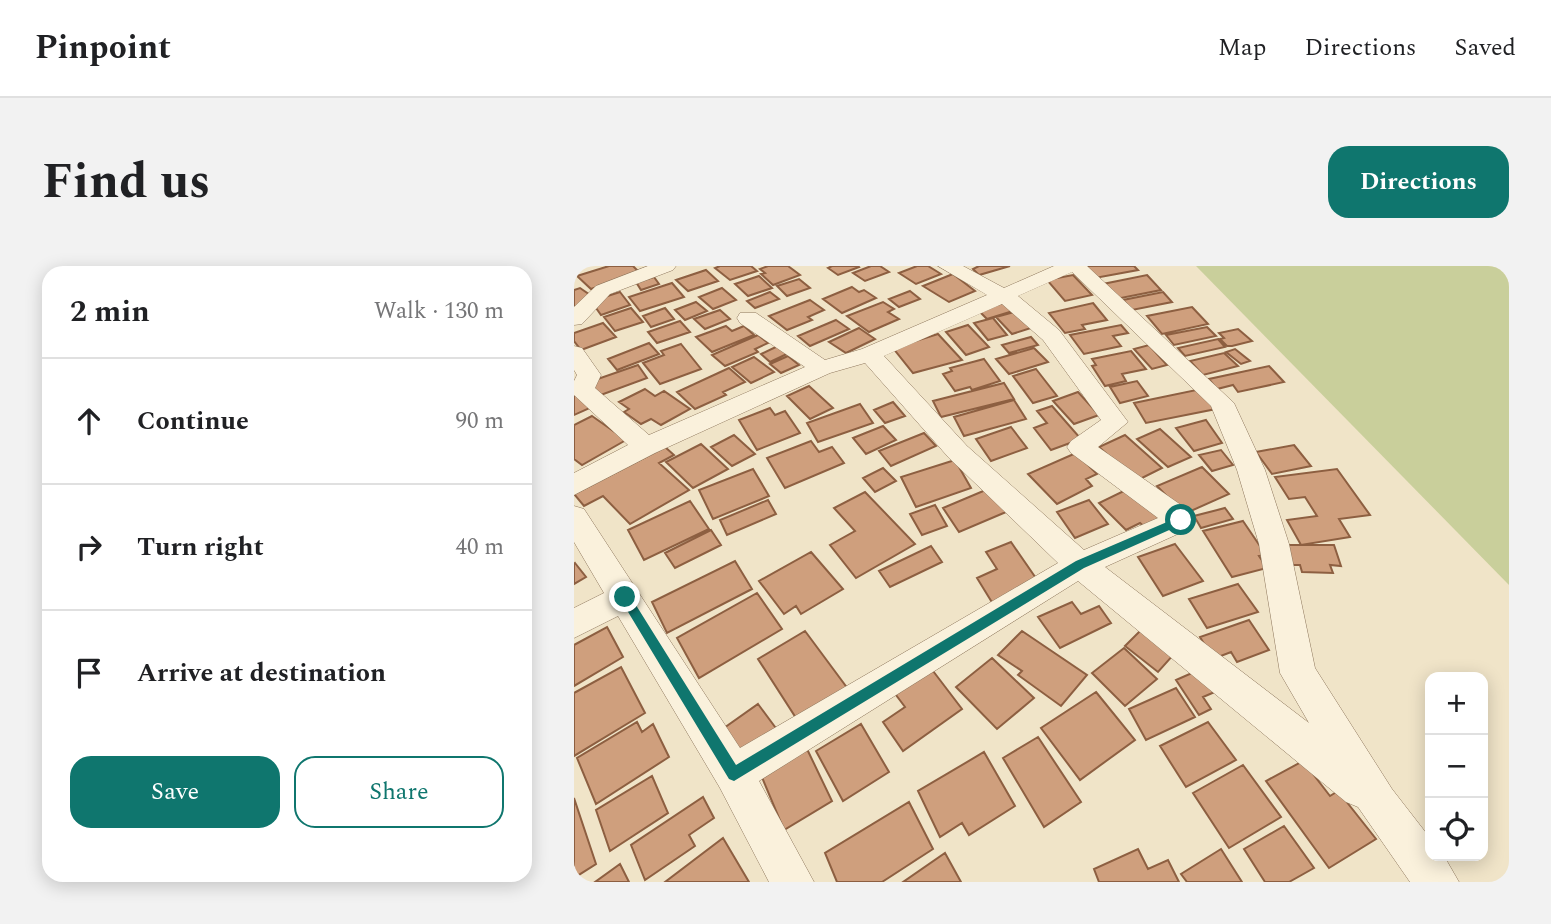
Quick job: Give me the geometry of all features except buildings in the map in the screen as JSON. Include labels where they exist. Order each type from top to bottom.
[{"type":"street","points":[[574,319],[603,290],[666,266]]},
{"type":"street","points":[[734,774],[1080,565],[1181,520],[1080,447],[1115,422],[1051,335],[1005,296],[948,266]]},
{"type":"street","points":[[574,485],[646,447],[822,368],[870,354],[1070,266]]},
{"type":"street","points":[[1076,266],[1222,403],[1251,470],[1274,544],[1298,673],[1378,803],[1437,882]]},
{"type":"street","points":[[748,318],[822,368]]},
{"type":"street","points":[[574,353],[589,375],[582,389],[646,447]]},
{"type":"street","points":[[870,354],[958,452],[1080,565],[1378,803]]},
{"type":"street","points":[[574,517],[734,774],[792,882]]},
{"type":"street","points":[[574,624],[625,597]]},
{"type":"green space","points":[[1196,266],[1509,266],[1509,585]]},
{"type":"route","points":[[625,597],[734,774],[1080,565],[1181,520]]}]
